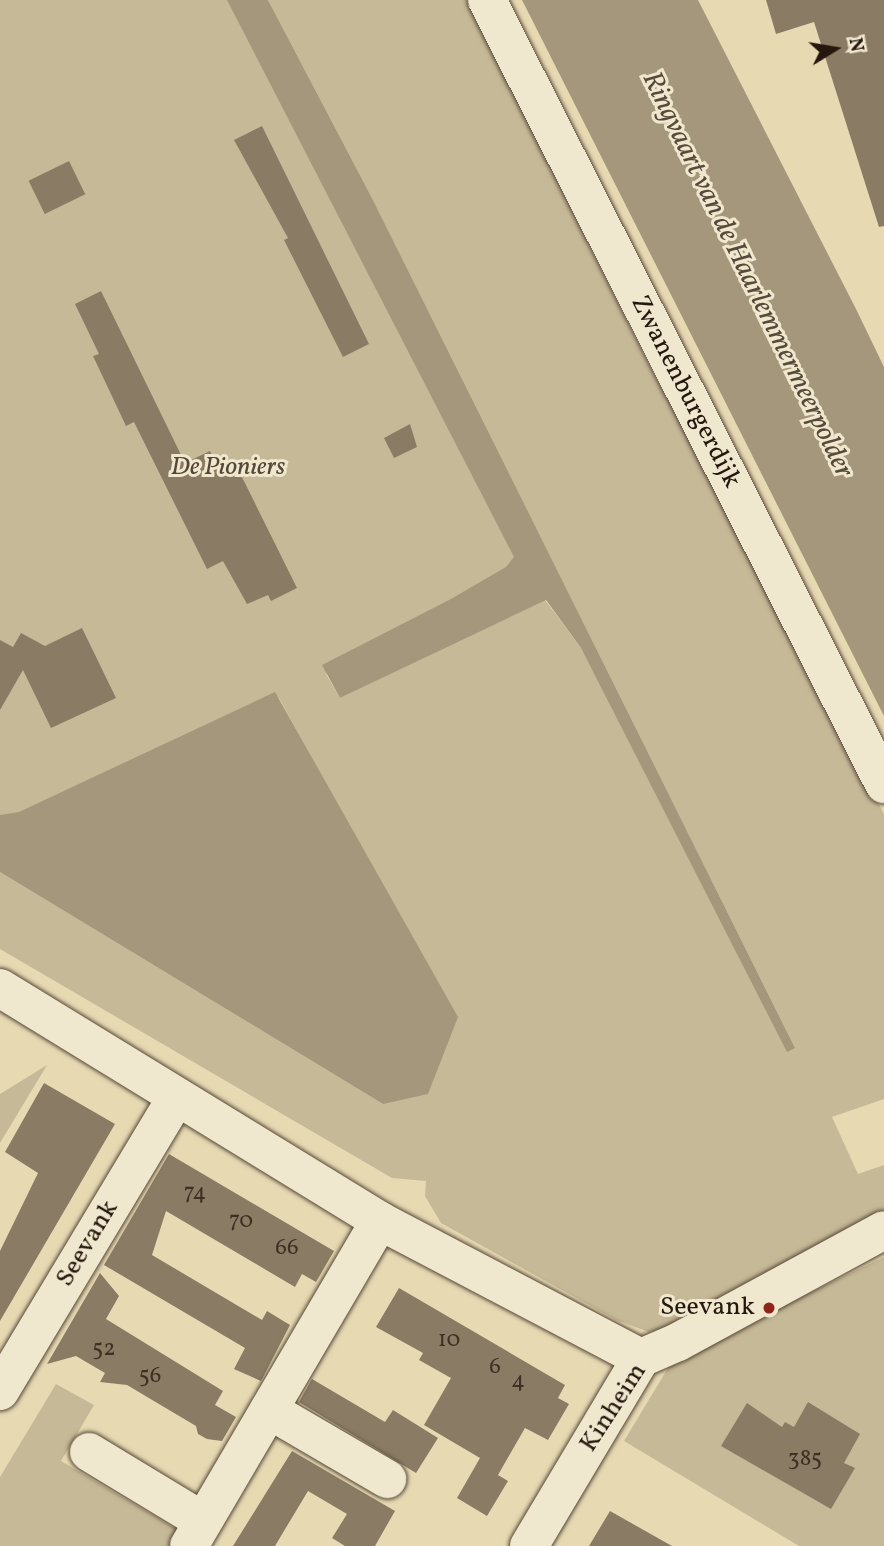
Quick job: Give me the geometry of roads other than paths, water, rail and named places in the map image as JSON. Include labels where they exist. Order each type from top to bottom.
[{"type":"street","name":"Zwanenburgerdijk","points":[[487,0],[884,784]]},
{"type":"street","points":[[0,988],[380,1221],[641,1358]]},
{"type":"street","name":"Seevank","points":[[0,1391],[177,1097]]},
{"type":"street","points":[[89,1452],[196,1533],[380,1221]]},
{"type":"street","name":"Kinheim","points":[[529,1546],[641,1358],[678,1342],[884,1230]]},
{"type":"street","points":[[269,1410],[387,1479]]},
{"type":"water","points":[[227,0],[268,0],[373,200],[795,1048],[787,1052],[581,648],[546,600],[340,698],[322,665],[451,599],[506,567],[514,557]]},
{"type":"water","name":"Ringvaart van de Haarlemmermeerpolder","points":[[522,0],[698,0],[856,309],[884,367],[884,716]]},
{"type":"water","points":[[275,692],[458,1017],[428,1094],[383,1104],[0,872],[0,815],[19,812]]},
{"type":"place","name":"Seevank","points":[[769,1308]]},
{"type":"park label","name":"De Pioniers","points":[[228,468]]}]
